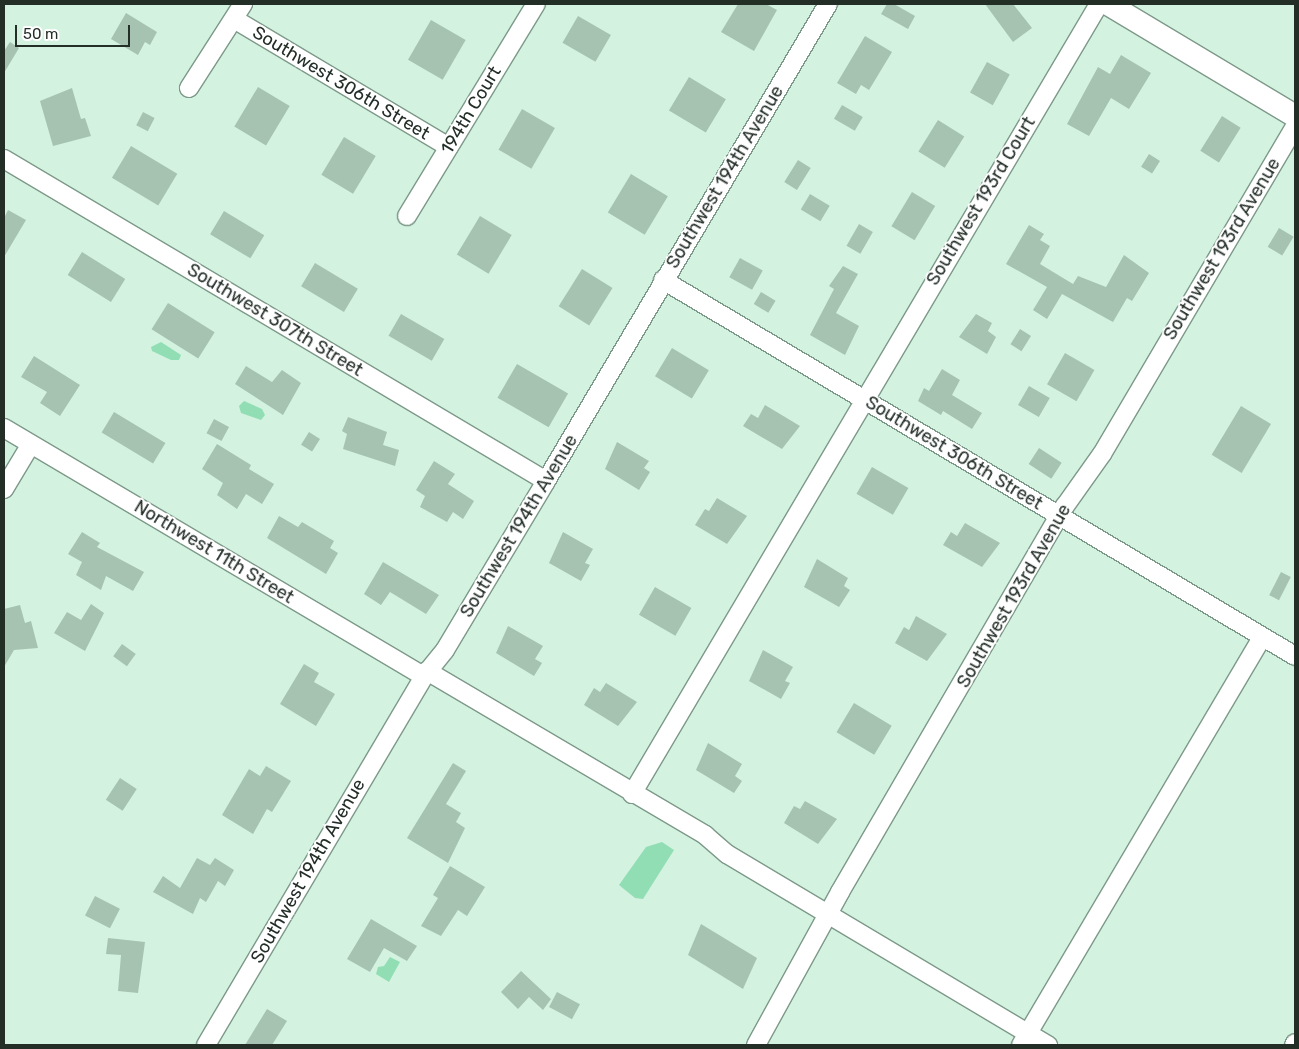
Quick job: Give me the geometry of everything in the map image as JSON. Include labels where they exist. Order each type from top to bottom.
[{"type":"street","name":"194th Court","points":[[407,216],[536,4]]},
{"type":"street","name":"Southwest 194th Avenue","points":[[206,1045],[426,673],[445,650],[546,481],[663,280],[828,4]]},
{"type":"street","name":"Southwest 193rd Court","points":[[632,794],[1099,4]]},
{"type":"street","points":[[1108,4],[1295,116]]},
{"type":"street","name":"Southwest 306th Street","points":[[238,11],[449,147]]},
{"type":"street","points":[[189,88],[238,11]]},
{"type":"street","name":"Southwest 193rd Avenue","points":[[756,1045],[828,914],[1059,518],[1102,454],[1295,126]]},
{"type":"street","name":"Southwest 307th Street","points":[[4,159],[546,481]]},
{"type":"street","name":"Southwest 306th Street","points":[[663,280],[1044,505],[1059,518],[1295,656]]},
{"type":"street","name":"Northwest 11th Street","points":[[4,428],[705,835],[727,854],[828,914],[1024,1039],[1048,1045]]},
{"type":"street","points":[[4,489],[31,444]]},
{"type":"street","points":[[1024,1039],[1262,637]]},
{"type":"shaded area","points":[[161,342],[181,355],[179,360],[171,360],[152,351],[151,347]]},
{"type":"shaded area","points":[[244,401],[262,409],[265,415],[261,420],[241,413],[239,406]]},
{"type":"shaded area","points":[[662,842],[674,850],[643,899],[635,898],[619,885],[646,847]]},
{"type":"shaded area","points":[[390,957],[400,962],[389,982],[376,974],[378,967],[384,966]]},
{"type":"building","points":[[738,4],[766,4],[777,10],[754,51],[721,32]]},
{"type":"building","points":[[887,4],[894,4],[915,16],[908,29],[881,14]]},
{"type":"building","points":[[985,4],[1013,4],[1032,28],[1013,42]]},
{"type":"building","points":[[126,13],[157,32],[150,45],[145,42],[138,55],[111,39]]},
{"type":"building","points":[[578,16],[611,35],[595,62],[562,43]]},
{"type":"building","points":[[431,20],[466,40],[443,80],[408,60]]},
{"type":"building","points":[[865,36],[892,52],[869,90],[861,85],[856,94],[837,83]]},
{"type":"building","points":[[10,42],[19,48],[4,73],[4,51]]},
{"type":"building","points":[[1121,55],[1151,73],[1129,109],[1111,98],[1089,136],[1067,124],[1098,67],[1110,74]]},
{"type":"building","points":[[987,62],[1010,75],[993,105],[970,93]]},
{"type":"building","points":[[689,77],[726,99],[706,133],[669,110]]},
{"type":"building","points":[[258,87],[290,106],[266,145],[234,126]]},
{"type":"building","points":[[72,88],[81,119],[85,118],[91,136],[53,146],[40,101]]},
{"type":"building","points":[[842,105],[863,117],[855,131],[834,119]]},
{"type":"building","points":[[522,109],[555,128],[531,169],[498,150]]},
{"type":"building","points":[[143,112],[155,118],[148,131],[136,125]]},
{"type":"building","points":[[1222,116],[1241,128],[1219,162],[1200,151]]},
{"type":"building","points":[[938,120],[964,136],[945,168],[918,151]]},
{"type":"building","points":[[344,137],[376,156],[353,194],[321,175]]},
{"type":"building","points":[[131,146],[177,174],[158,206],[112,178]]},
{"type":"building","points":[[1149,154],[1160,161],[1152,174],[1141,167]]},
{"type":"building","points":[[798,160],[811,168],[797,190],[784,182]]},
{"type":"building","points":[[631,174],[668,196],[645,235],[608,213]]},
{"type":"building","points":[[912,192],[935,206],[915,240],[891,226]]},
{"type":"building","points":[[810,194],[830,206],[820,221],[801,209]]},
{"type":"building","points":[[8,210],[26,220],[4,257],[4,218]]},
{"type":"building","points":[[224,211],[264,235],[250,258],[210,234]]},
{"type":"building","points":[[480,216],[512,235],[489,274],[457,255]]},
{"type":"building","points":[[859,224],[873,232],[860,254],[846,246]]},
{"type":"building","points":[[1029,225],[1044,234],[1040,240],[1050,246],[1040,264],[1073,284],[1078,276],[1106,287],[1124,255],[1149,273],[1132,301],[1127,298],[1113,322],[1062,294],[1047,319],[1033,310],[1047,287],[1006,264]]},
{"type":"building","points":[[1279,228],[1294,237],[1282,256],[1268,247]]},
{"type":"building","points":[[82,252],[125,279],[111,302],[68,275]]},
{"type":"building","points":[[740,258],[763,271],[752,290],[729,277]]},
{"type":"building","points":[[315,263],[358,289],[344,312],[301,286]]},
{"type":"building","points":[[843,266],[858,274],[836,313],[859,326],[845,355],[810,335],[834,289],[829,286]]},
{"type":"building","points":[[582,269],[613,288],[589,325],[559,306]]},
{"type":"building","points":[[761,292],[776,301],[768,313],[754,304]]},
{"type":"building","points":[[168,303],[215,332],[198,358],[152,329]]},
{"type":"building","points":[[401,314],[444,339],[432,361],[388,336]]},
{"type":"building","points":[[976,314],[992,323],[988,331],[996,337],[987,354],[959,337]]},
{"type":"building","points":[[1020,329],[1031,336],[1021,351],[1010,344]]},
{"type":"building","points":[[672,348],[709,370],[692,398],[655,376]]},
{"type":"building","points":[[1065,353],[1094,370],[1076,401],[1047,384]]},
{"type":"building","points":[[34,356],[80,385],[60,416],[40,403],[47,392],[21,377]]},
{"type":"building","points":[[517,364],[568,393],[549,427],[498,398]]},
{"type":"building","points":[[246,366],[272,382],[282,370],[301,383],[283,415],[235,384]]},
{"type":"building","points":[[942,369],[960,380],[952,395],[982,413],[972,429],[943,411],[941,415],[918,401],[924,388],[929,391]]},
{"type":"building","points":[[1029,386],[1050,398],[1039,417],[1018,405]]},
{"type":"building","points":[[765,405],[800,426],[782,449],[743,426],[751,414],[758,418]]},
{"type":"building","points":[[1241,406],[1271,424],[1242,473],[1212,455]]},
{"type":"building","points":[[114,412],[165,443],[153,463],[102,433]]},
{"type":"building","points":[[348,417],[387,432],[383,445],[399,450],[395,466],[343,449],[347,434],[342,431]]},
{"type":"building","points":[[214,419],[229,427],[221,441],[206,433]]},
{"type":"building","points":[[309,432],[320,439],[312,452],[301,445]]},
{"type":"building","points":[[617,442],[649,461],[644,468],[650,472],[639,490],[605,469]]},
{"type":"building","points":[[217,444],[251,465],[249,469],[274,484],[262,504],[246,494],[237,509],[217,495],[223,483],[202,469]]},
{"type":"building","points":[[1039,448],[1062,463],[1051,479],[1029,464]]},
{"type":"building","points":[[434,461],[455,474],[448,484],[474,501],[463,519],[453,512],[447,522],[420,507],[425,496],[416,490]]},
{"type":"building","points":[[872,467],[908,488],[893,515],[856,494]]},
{"type":"building","points":[[717,498],[747,516],[727,544],[695,525],[705,509],[709,511]]},
{"type":"building","points":[[279,516],[298,527],[302,522],[334,541],[330,548],[338,553],[326,574],[267,538]]},
{"type":"building","points":[[965,523],[1000,543],[982,567],[943,545],[951,532],[957,536]]},
{"type":"building","points":[[82,532],[100,543],[97,547],[144,572],[133,591],[106,576],[101,590],[76,575],[82,562],[68,554]]},
{"type":"building","points":[[563,532],[593,549],[585,563],[590,565],[581,581],[549,563]]},
{"type":"building","points":[[817,559],[848,578],[844,586],[850,590],[839,607],[804,587]]},
{"type":"building","points":[[383,562],[439,595],[426,614],[390,592],[381,605],[364,594]]},
{"type":"building","points":[[1281,572],[1291,577],[1279,600],[1269,595]]},
{"type":"building","points":[[655,587],[691,608],[675,636],[639,615]]},
{"type":"building","points":[[91,604],[104,613],[85,651],[54,633],[67,612],[81,620]]},
{"type":"building","points":[[20,605],[25,623],[31,621],[38,648],[14,650],[4,667],[4,609]]},
{"type":"building","points":[[916,616],[947,634],[927,661],[895,643],[904,627],[909,630]]},
{"type":"building","points":[[508,626],[543,646],[535,659],[542,663],[534,676],[496,653]]},
{"type":"building","points":[[122,644],[136,654],[127,666],[113,656]]},
{"type":"building","points":[[763,650],[793,667],[785,681],[790,683],[781,699],[749,681]]},
{"type":"building","points":[[304,664],[319,673],[314,682],[335,694],[316,726],[280,704]]},
{"type":"building","points":[[606,683],[637,702],[618,726],[584,705],[594,688],[600,692]]},
{"type":"building","points":[[854,703],[892,726],[874,755],[836,732]]},
{"type":"building","points":[[708,743],[742,764],[735,776],[742,781],[734,793],[696,770]]},
{"type":"building","points":[[453,763],[466,771],[446,804],[461,813],[456,822],[465,828],[448,863],[407,838]]},
{"type":"building","points":[[266,766],[291,781],[272,812],[267,809],[253,834],[222,815],[249,769],[260,776]]},
{"type":"building","points":[[120,778],[137,789],[123,811],[106,800]]},
{"type":"building","points":[[805,801],[837,819],[818,844],[784,823],[794,806],[800,809]]},
{"type":"building","points":[[197,858],[210,865],[215,858],[234,870],[225,886],[218,881],[206,902],[200,898],[193,914],[153,892],[163,876],[180,888]]},
{"type":"building","points":[[450,866],[485,887],[467,916],[458,910],[441,936],[421,926],[438,898],[433,895]]},
{"type":"building","points":[[95,896],[120,909],[110,928],[85,916]]},
{"type":"building","points":[[371,919],[417,946],[407,961],[384,948],[370,972],[347,959]]},
{"type":"building","points":[[701,924],[757,958],[743,989],[688,955]]},
{"type":"building","points":[[108,938],[145,942],[138,993],[118,991],[121,955],[106,954]]},
{"type":"building","points":[[521,971],[551,999],[543,1010],[529,997],[518,1009],[501,992]]},
{"type":"building","points":[[557,992],[580,1004],[572,1019],[549,1007]]},
{"type":"building","points":[[267,1009],[287,1021],[272,1045],[245,1045]]}]
